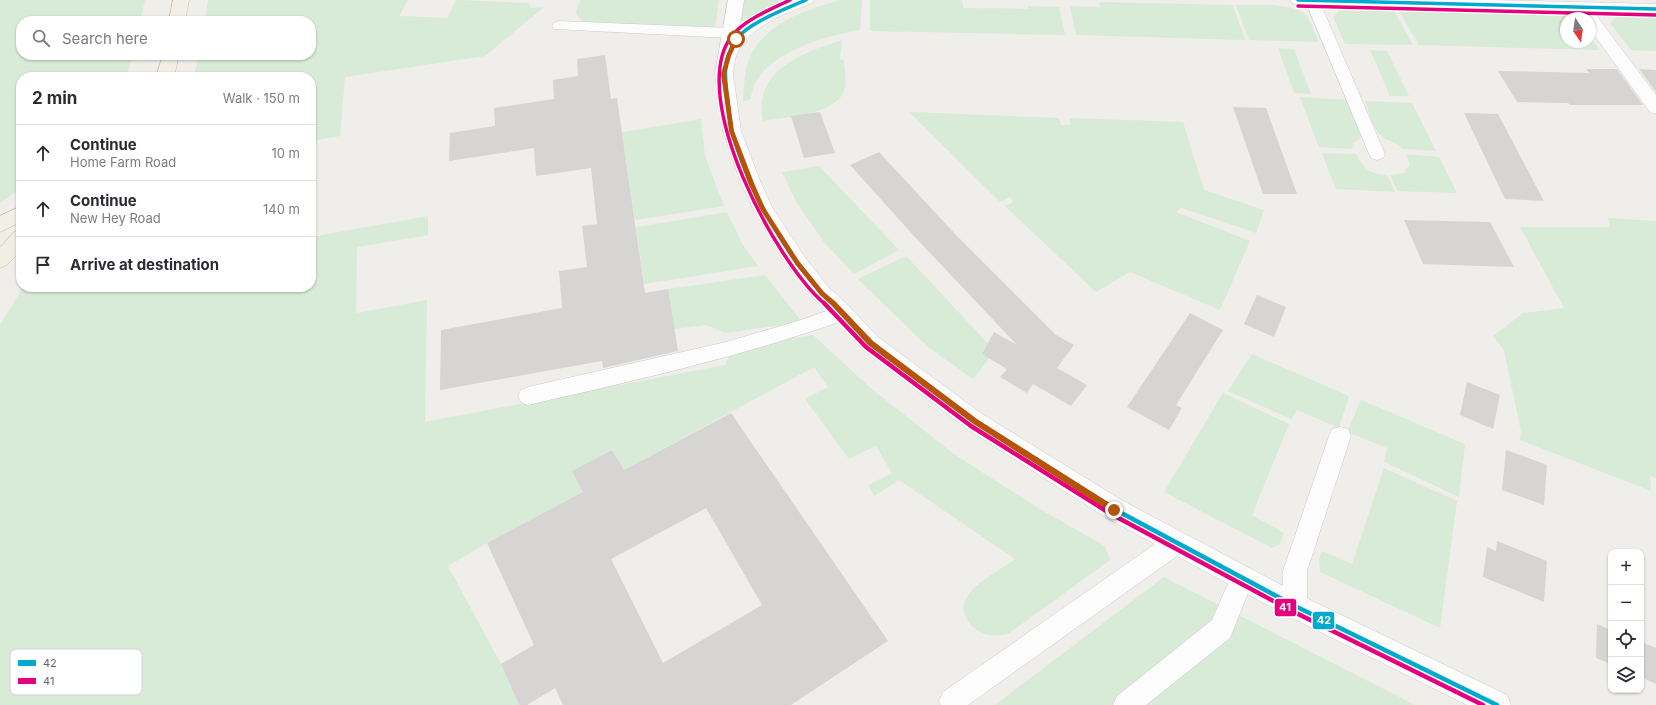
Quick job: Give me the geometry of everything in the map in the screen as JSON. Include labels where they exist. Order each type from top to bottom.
[{"type":"highway","points":[[178,16],[181,0]]},
{"type":"highway","points":[[166,72],[170,60]]},
{"type":"highway","points":[[0,225],[16,216]]},
{"type":"highway","points":[[0,260],[16,242]]},
{"type":"street","points":[[736,0],[724,74],[732,131],[751,183],[763,209],[797,262],[822,294],[843,313],[870,343],[974,421],[1114,510],[1295,606],[1497,705]]},
{"type":"street","points":[[724,74],[728,56],[736,39],[754,25],[779,10],[806,0]]},
{"type":"street","points":[[1298,0],[1560,13]]},
{"type":"street","points":[[1596,13],[1656,9]]},
{"type":"street","points":[[1596,26],[1656,108]]},
{"type":"lane","points":[[1312,0],[1377,154]]},
{"type":"lane","points":[[559,26],[730,33]]},
{"type":"lane","points":[[528,396],[692,359],[793,332],[843,313]]},
{"type":"lane","points":[[1295,606],[1295,571],[1340,436]]},
{"type":"lane","points":[[952,701],[1176,543]]},
{"type":"lane","points":[[1126,705],[1221,629],[1242,578]]},
{"type":"green space","points":[[0,0],[145,0],[141,16],[16,16],[16,60],[131,60],[128,72],[16,72],[16,192],[0,203]]},
{"type":"green space","points":[[208,0],[408,0],[399,16],[447,18],[456,0],[529,3],[531,8],[544,7],[485,56],[345,77],[340,136],[316,140],[316,72],[195,72],[198,60],[316,60],[316,16],[206,16]]},
{"type":"green space","points":[[580,0],[719,0],[715,28],[582,22],[576,13]]},
{"type":"green space","points":[[743,0],[783,0],[762,12],[744,25],[739,25]]},
{"type":"green space","points":[[841,0],[862,0],[860,30],[811,43],[778,59],[764,70],[755,84],[751,99],[743,102],[747,64],[756,47],[765,36],[776,27],[800,14]]},
{"type":"green space","points":[[870,0],[962,0],[963,8],[1028,9],[1028,6],[1059,7],[1065,35],[870,31]]},
{"type":"green space","points":[[1099,2],[1233,5],[1245,40],[1076,35],[1070,6],[1100,7]]},
{"type":"green space","points":[[1236,5],[1272,5],[1292,8],[1300,11],[1308,17],[1319,42],[1249,40]]},
{"type":"green space","points":[[1348,9],[1394,11],[1413,45],[1345,44],[1333,17],[1339,11]]},
{"type":"green space","points":[[1399,11],[1560,16],[1560,48],[1596,48],[1596,45],[1600,50],[1419,45]]},
{"type":"green space","points":[[1624,15],[1656,17],[1656,51],[1631,50],[1610,23],[1615,18]]},
{"type":"green space","points":[[842,40],[840,59],[844,60],[846,84],[839,99],[831,105],[808,114],[763,121],[762,103],[766,89],[773,76],[784,66],[797,58],[811,51]]},
{"type":"green space","points":[[1278,48],[1294,49],[1311,94],[1294,93]]},
{"type":"green space","points":[[1370,50],[1387,51],[1409,96],[1390,96]]},
{"type":"green space","points":[[1300,97],[1351,100],[1366,134],[1353,143],[1352,149],[1319,147]]},
{"type":"green space","points":[[1365,101],[1412,103],[1436,151],[1403,149],[1384,138],[1374,126]]},
{"type":"green space","points":[[909,112],[1059,118],[1061,125],[1071,125],[1069,118],[1183,122],[1204,190],[1264,210],[1256,233],[1181,208],[1176,212],[1250,241],[1220,310],[1130,272],[1096,292],[1005,206],[1013,202],[1010,197],[1000,202]]},
{"type":"green space","points":[[701,119],[705,156],[724,206],[635,220],[622,132]]},
{"type":"green space","points":[[1322,153],[1356,154],[1368,170],[1387,175],[1395,192],[1336,189]]},
{"type":"green space","points":[[1406,154],[1439,157],[1457,193],[1398,191],[1390,175],[1404,173],[1410,165]]},
{"type":"green space","points":[[819,166],[899,250],[854,274],[824,242],[797,203],[782,172]]},
{"type":"green space","points":[[727,212],[742,244],[758,266],[644,284],[636,227]]},
{"type":"green space","points":[[428,216],[428,235],[357,247],[356,313],[427,300],[425,422],[725,365],[734,347],[813,335],[873,390],[954,454],[1038,508],[1105,546],[1110,560],[1008,634],[989,635],[977,630],[965,616],[964,605],[968,595],[986,579],[1015,559],[899,480],[874,496],[868,485],[892,473],[876,446],[849,459],[805,399],[828,387],[814,367],[624,470],[612,450],[572,471],[583,492],[487,543],[448,566],[501,664],[519,705],[0,705],[0,325],[20,292],[316,292],[316,236]]},
{"type":"green space","points":[[1608,218],[1656,221],[1656,478],[1650,476],[1651,491],[1520,440],[1521,432],[1504,350],[1493,336],[1523,313],[1564,308],[1520,227],[1610,227]]},
{"type":"green space","points":[[906,256],[995,351],[973,379],[928,347],[858,279]]},
{"type":"green space","points":[[765,275],[802,322],[726,333],[706,325],[674,329],[668,289]]},
{"type":"green space","points":[[1252,354],[1349,396],[1339,428],[1297,410],[1291,419],[1228,391]]},
{"type":"green space","points":[[1223,393],[1289,424],[1252,515],[1284,533],[1280,544],[1272,548],[1164,492]]},
{"type":"green space","points":[[1361,400],[1465,444],[1459,497],[1384,462],[1387,448],[1347,432]]},
{"type":"green space","points":[[1384,468],[1457,501],[1440,628],[1320,572],[1319,559],[1322,551],[1352,564]]},
{"type":"green space","points":[[1164,577],[1415,705],[995,705]]},
{"type":"building","points":[[605,55],[611,99],[617,98],[645,293],[668,289],[678,351],[603,368],[602,361],[440,390],[441,330],[562,308],[559,271],[587,267],[582,226],[597,224],[591,168],[536,176],[534,148],[449,161],[450,133],[495,126],[494,108],[554,99],[553,80],[578,76],[577,59]]},
{"type":"building","points":[[1586,69],[1617,69],[1643,105],[1570,105],[1568,103],[1517,102],[1498,71],[1589,73]]},
{"type":"building","points":[[1639,69],[1656,70],[1656,92]]},
{"type":"building","points":[[1233,107],[1266,108],[1297,194],[1263,194]]},
{"type":"building","points":[[820,112],[835,153],[804,158],[791,116]]},
{"type":"building","points":[[1464,113],[1498,114],[1544,201],[1505,199]]},
{"type":"building","points":[[879,152],[956,235],[1056,335],[1074,345],[1057,368],[1087,385],[1071,406],[1033,384],[1027,393],[1000,377],[1007,369],[982,354],[994,332],[1017,345],[914,236],[850,165]]},
{"type":"building","points":[[1404,220],[1490,222],[1514,267],[1423,264]]},
{"type":"building","points":[[1257,295],[1286,307],[1274,337],[1244,324]]},
{"type":"building","points":[[1190,313],[1223,330],[1176,405],[1182,408],[1169,430],[1127,407]]},
{"type":"building","points":[[1467,382],[1500,395],[1493,429],[1460,415]]},
{"type":"building","points":[[731,413],[888,641],[791,705],[563,705],[555,688],[527,705],[519,705],[501,664],[534,645],[487,543],[583,492],[572,471],[612,450],[624,470]],"holes":[[[706,508],[762,605],[663,663],[611,559]]]},
{"type":"building","points":[[1506,450],[1547,465],[1544,505],[1502,490]]},
{"type":"building","points":[[1497,541],[1547,561],[1544,602],[1483,577],[1487,547],[1496,551]]},
{"type":"building","points":[[1597,624],[1608,629],[1608,663],[1596,658]]},
{"type":"building","points":[[1644,643],[1656,648],[1656,684],[1644,678]]},
{"type":"transit line","name":"41","points":[[790,0],[751,20],[731,36],[722,54],[718,74],[726,132],[745,185],[758,212],[792,265],[818,298],[830,308],[866,347],[971,426],[1111,514],[1292,611],[1483,705]]},
{"type":"transit line","name":"42","points":[[806,0],[779,11],[754,25],[736,39],[728,56],[724,74],[732,131],[751,183],[763,209],[797,262],[822,294],[834,304],[870,343],[974,421],[1114,509],[1295,606],[1497,705]]},
{"type":"transit line","name":"42","points":[[1298,0],[1656,9]]},
{"type":"transit line","name":"41","points":[[1298,6],[1656,15]]},
{"type":"route","points":[[736,39],[728,56],[724,74],[732,131],[751,183],[763,209],[797,262],[822,294],[834,304],[870,343],[974,421],[1114,510]]}]
